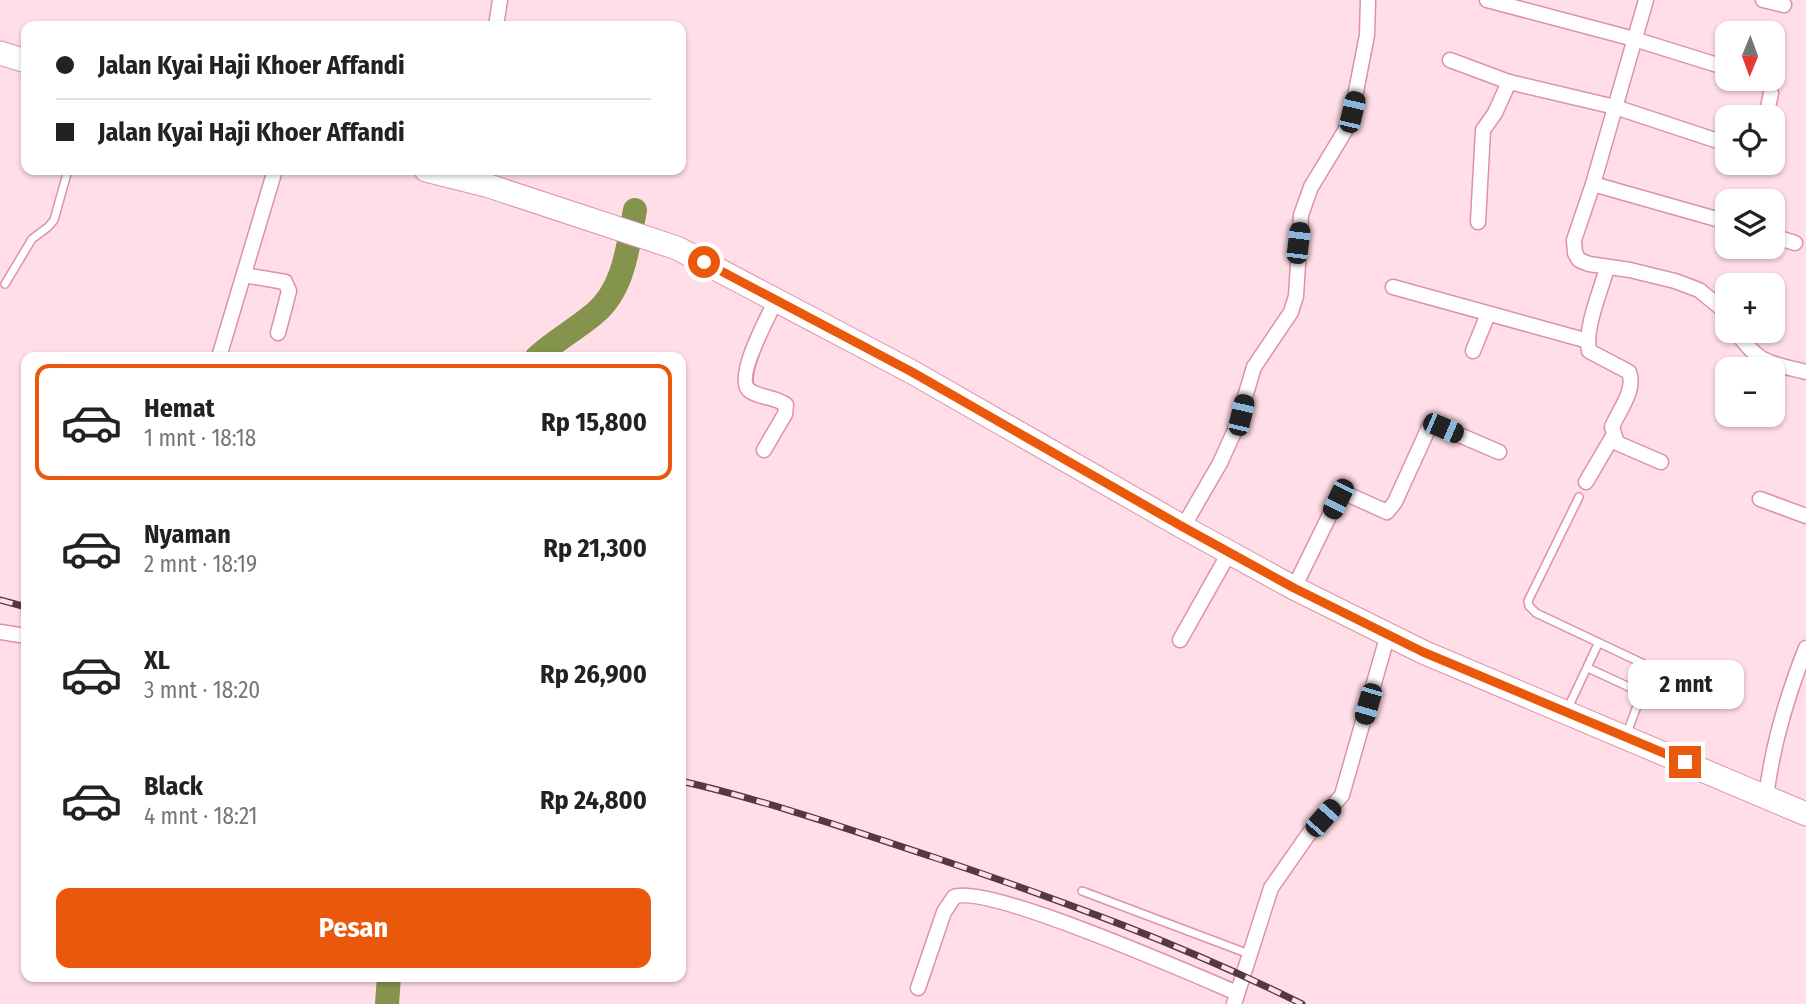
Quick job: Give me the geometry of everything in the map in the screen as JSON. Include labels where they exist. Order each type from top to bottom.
[{"type":"main road","points":[[0,53],[21,59]]},
{"type":"main road","points":[[486,177],[677,248],[912,372],[1229,553],[1423,652],[1806,814]]},
{"type":"street","points":[[497,21],[500,0]]},
{"type":"street","points":[[1183,527],[1230,441],[1241,415],[1254,368],[1291,312],[1296,296],[1301,215],[1311,187],[1345,131],[1352,112],[1367,35],[1368,0]]},
{"type":"street","points":[[1487,0],[1715,64]]},
{"type":"street","points":[[1646,0],[1574,240],[1575,253],[1579,260],[1589,264],[1664,278],[1699,290],[1715,304]]},
{"type":"street","points":[[1763,0],[1784,5]]},
{"type":"street","points":[[1450,60],[1509,82],[1615,107],[1715,140]]},
{"type":"street","points":[[1478,222],[1483,130],[1495,113],[1509,82]]},
{"type":"street","points":[[1768,105],[1771,93]]},
{"type":"street","points":[[221,352],[274,175]]},
{"type":"street","points":[[1592,184],[1715,219]]},
{"type":"street","points":[[1785,240],[1795,243]]},
{"type":"street","points":[[1607,268],[1588,341],[1589,351],[1630,375],[1631,385],[1613,424],[1613,436],[1617,443],[1661,462]]},
{"type":"street","points":[[244,275],[285,282],[288,286],[278,333]]},
{"type":"street","points":[[1393,287],[1588,341]]},
{"type":"street","points":[[764,450],[785,414],[786,405],[751,391],[744,378],[776,300]]},
{"type":"street","points":[[1472,351],[1488,314]]},
{"type":"street","points":[[1745,343],[1755,356],[1765,362],[1806,372]]},
{"type":"street","points":[[1294,588],[1340,494],[1349,495],[1387,512],[1395,502],[1430,425],[1499,452]]},
{"type":"street","points":[[1586,482],[1613,436]]},
{"type":"street","points":[[1760,499],[1806,516]]},
{"type":"street","points":[[1180,640],[1229,553]]},
{"type":"street","points":[[0,632],[21,635]]},
{"type":"street","points":[[918,988],[944,912],[954,897],[967,895],[1071,925],[1236,999],[1271,888],[1308,835],[1342,795],[1388,634]]},
{"type":"street","points":[[1766,798],[1784,713],[1806,648]]},
{"type":"lane","points":[[5,284],[32,239],[48,228],[54,220],[67,175]]},
{"type":"lane","points":[[1579,498],[1528,601],[1536,613],[1644,664],[1648,673],[1625,737]]},
{"type":"lane","points":[[1566,712],[1598,644]]},
{"type":"lane","points":[[1588,668],[1642,693]]},
{"type":"lane","points":[[1082,891],[1249,954]]},
{"type":"waterway","points":[[543,352],[594,314],[612,293],[627,252],[635,210]]},
{"type":"waterway","points":[[387,1004],[389,982]]},
{"type":"railway","points":[[0,600],[21,606]]},
{"type":"railway","points":[[686,782],[809,816],[1029,890],[1167,943],[1302,1004]]},
{"type":"route","points":[[704,262],[912,372],[1294,588],[1479,677],[1685,762]]}]
